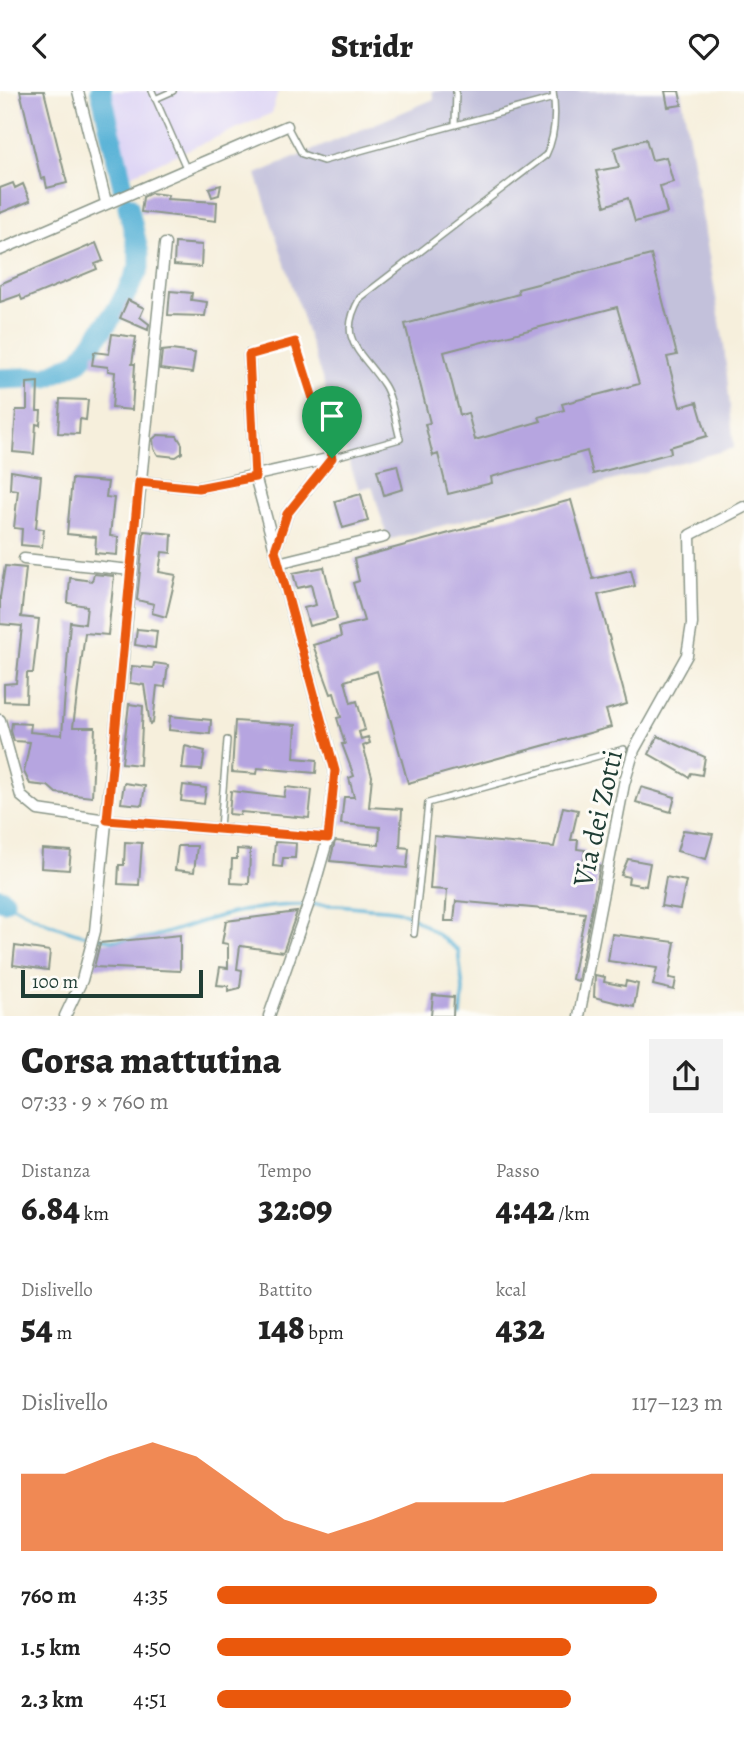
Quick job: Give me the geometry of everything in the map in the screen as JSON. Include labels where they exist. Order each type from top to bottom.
[{"type":"street","points":[[78,91],[106,202]]},
{"type":"street","points":[[0,250],[287,126]]},
{"type":"street","points":[[65,1016],[82,980],[95,931],[165,244]]},
{"type":"street","points":[[249,355],[255,477],[335,771],[328,838],[306,913],[269,1016]]},
{"type":"street","points":[[139,482],[198,488],[332,458]]},
{"type":"street","points":[[275,550],[287,514],[332,458]]},
{"type":"street","name":"Via dei Zotti","points":[[579,1016],[634,750],[687,655],[692,624],[690,535],[744,507]]},
{"type":"street","points":[[278,563],[384,537]]},
{"type":"street","points":[[24,559],[131,570]]},
{"type":"street","points":[[0,720],[21,796],[38,810],[107,820],[328,838]]},
{"type":"lane","points":[[152,91],[186,168]]},
{"type":"lane","points":[[155,99],[173,91]]},
{"type":"lane","points":[[456,91],[456,125]]},
{"type":"lane","points":[[249,355],[295,342],[332,458],[400,439],[385,387],[352,344],[351,312],[360,298],[546,155],[552,142],[554,95],[323,161],[302,154],[287,126]]},
{"type":"lane","points":[[220,829],[227,740]]},
{"type":"lane","points":[[414,934],[428,803],[624,749]]},
{"type":"shaded area","points":[[107,91],[278,91],[272,113],[128,176]]},
{"type":"shaded area","points":[[432,91],[681,91],[724,345],[734,448],[388,540],[372,486],[359,489],[352,471],[256,174],[434,99]]},
{"type":"building","points":[[20,91],[44,91],[67,183],[47,188],[45,178],[41,179]]},
{"type":"building","points":[[665,91],[679,91],[682,105],[668,107]]},
{"type":"building","points":[[646,139],[652,160],[666,157],[673,182],[660,186],[667,213],[635,222],[628,198],[605,206],[596,171],[619,167],[614,148]]},
{"type":"building","points":[[13,183],[15,188],[23,184],[30,201],[0,213],[0,188]]},
{"type":"building","points":[[221,185],[219,195],[212,197],[209,188]]},
{"type":"building","points":[[151,193],[168,195],[167,199],[217,202],[216,221],[141,212],[143,197]]},
{"type":"building","points":[[96,243],[103,261],[95,264],[97,269],[22,300],[20,295],[0,302],[0,284]]},
{"type":"building","points":[[175,243],[202,245],[201,267],[174,265]]},
{"type":"building","points":[[651,255],[677,355],[667,357],[680,407],[697,402],[707,436],[670,447],[671,453],[593,474],[587,451],[491,477],[492,483],[448,494],[438,454],[433,456],[425,424],[430,423],[405,324],[519,294],[518,289]],"holes":[[[617,307],[639,384],[562,404],[564,410],[539,417],[541,421],[475,440],[468,413],[460,415],[444,352]]]},
{"type":"building","points":[[170,291],[192,293],[191,300],[207,302],[205,316],[168,315]]},
{"type":"building","points":[[128,300],[144,308],[140,317],[149,324],[148,330],[120,318]]},
{"type":"building","points":[[112,334],[136,337],[132,364],[135,364],[132,410],[112,408],[115,372],[108,371],[108,367],[92,365],[94,352],[109,354]]},
{"type":"building","points":[[162,351],[195,353],[192,373],[160,369]]},
{"type":"building","points":[[38,382],[37,411],[41,411],[40,425],[36,424],[34,454],[13,452],[16,410],[27,410],[27,383]]},
{"type":"building","points":[[60,399],[88,400],[86,420],[80,419],[79,434],[58,433]]},
{"type":"building","points":[[158,435],[177,436],[182,444],[182,453],[176,457],[158,455],[153,439]]},
{"type":"building","points":[[397,465],[403,489],[384,495],[377,470]]},
{"type":"building","points":[[11,471],[41,476],[36,528],[44,529],[42,547],[21,545],[22,529],[14,528],[18,490],[10,489]]},
{"type":"building","points":[[72,479],[108,482],[106,497],[114,498],[110,536],[118,537],[117,555],[95,553],[96,537],[67,534]]},
{"type":"building","points":[[361,494],[368,521],[343,528],[335,501]]},
{"type":"building","points":[[571,500],[593,579],[631,570],[635,586],[598,595],[627,704],[606,710],[611,727],[408,783],[377,671],[345,681],[351,703],[357,701],[365,730],[359,732],[361,739],[368,737],[370,743],[363,746],[372,776],[369,807],[402,809],[400,847],[409,848],[407,868],[330,861],[335,841],[379,845],[380,827],[341,824],[344,797],[354,797],[349,778],[354,776],[342,744],[345,744],[337,718],[341,717],[334,693],[331,694],[313,645],[341,637],[339,627],[364,621],[353,583],[359,581],[354,559]]},
{"type":"building","points":[[144,531],[172,534],[171,553],[162,552],[159,572],[176,575],[166,617],[152,613],[154,604],[137,600]]},
{"type":"building","points":[[5,566],[26,568],[21,617],[39,619],[33,673],[27,673],[26,702],[4,701],[4,684],[16,683],[22,626],[0,624],[0,597]]},
{"type":"building","points":[[324,567],[337,619],[309,626],[304,608],[316,605],[311,585],[297,588],[293,573]]},
{"type":"building","points":[[94,574],[114,576],[108,635],[85,633],[73,727],[95,727],[92,797],[56,793],[48,786],[30,784],[24,772],[30,742],[14,741],[11,731],[12,723],[31,724],[30,732],[62,735],[70,622],[85,624],[87,606],[68,603],[70,578],[92,581]]},
{"type":"building","points":[[137,629],[157,631],[155,648],[135,645]]},
{"type":"building","points":[[154,663],[168,665],[165,687],[157,686],[153,723],[150,724],[144,685],[130,683],[132,666],[153,668]]},
{"type":"building","points":[[129,704],[143,706],[140,765],[122,763]]},
{"type":"building","points":[[170,716],[211,720],[210,734],[169,730]]},
{"type":"building","points":[[235,721],[296,725],[294,758],[317,760],[316,773],[258,768],[257,774],[232,772]]},
{"type":"building","points":[[658,736],[705,757],[702,775],[691,773],[689,777],[649,754]]},
{"type":"building","points":[[185,746],[205,751],[202,770],[182,769]]},
{"type":"building","points":[[124,783],[145,786],[142,805],[121,803]]},
{"type":"building","points":[[183,785],[206,788],[204,804],[181,801]]},
{"type":"building","points":[[286,787],[312,790],[309,818],[241,812],[240,815],[229,814],[231,791],[284,797]]},
{"type":"building","points":[[641,787],[675,797],[671,812],[636,802]]},
{"type":"building","points":[[563,807],[578,810],[571,840],[578,840],[577,849],[585,850],[583,864],[600,866],[578,981],[572,979],[585,913],[456,901],[454,921],[445,921],[447,890],[430,889],[434,836],[554,847]]},
{"type":"building","points":[[683,830],[713,834],[706,859],[677,851]]},
{"type":"building","points":[[125,842],[142,843],[139,885],[118,884],[119,865],[124,865]]},
{"type":"building","points":[[275,842],[296,843],[295,858],[283,858],[282,867],[273,866]]},
{"type":"building","points":[[178,846],[197,846],[194,872],[175,870]]},
{"type":"building","points":[[42,849],[71,851],[69,870],[41,868]]},
{"type":"building","points":[[237,849],[250,850],[249,884],[231,883],[232,859],[237,859]]},
{"type":"building","points":[[628,859],[650,863],[646,886],[628,883],[629,877],[621,875]]},
{"type":"building","points":[[666,877],[686,881],[680,909],[661,906]]},
{"type":"building","points":[[297,912],[283,952],[240,946],[237,969],[242,970],[240,988],[228,991],[228,986],[217,985],[220,967],[228,968],[228,944],[222,943],[226,921]]},
{"type":"building","points":[[612,934],[675,942],[669,978],[676,979],[674,990],[653,985],[657,968],[608,961]]},
{"type":"building","points":[[180,935],[180,971],[94,967],[100,943]]},
{"type":"building","points":[[15,946],[50,951],[48,970],[13,965]]},
{"type":"building","points":[[595,975],[605,977],[604,982],[625,986],[626,981],[638,984],[634,1007],[594,997]]},
{"type":"building","points":[[433,995],[454,997],[453,1016],[431,1016]]},
{"type":"waterway","points":[[101,91],[123,187]]},
{"type":"waterway","points":[[0,379],[47,377],[80,361],[120,305],[139,268],[139,254],[128,206]]},
{"type":"waterway","points":[[0,898],[4,901]]},
{"type":"waterway","points":[[4,901],[57,927],[114,940],[140,939],[236,912],[274,906],[331,905],[397,911],[423,924],[458,950],[463,989],[461,1016]]},
{"type":"route","points":[[295,342],[332,458],[287,514],[275,550],[335,771],[328,838],[107,820],[139,482],[198,488],[255,477],[249,355],[295,342]]}]
